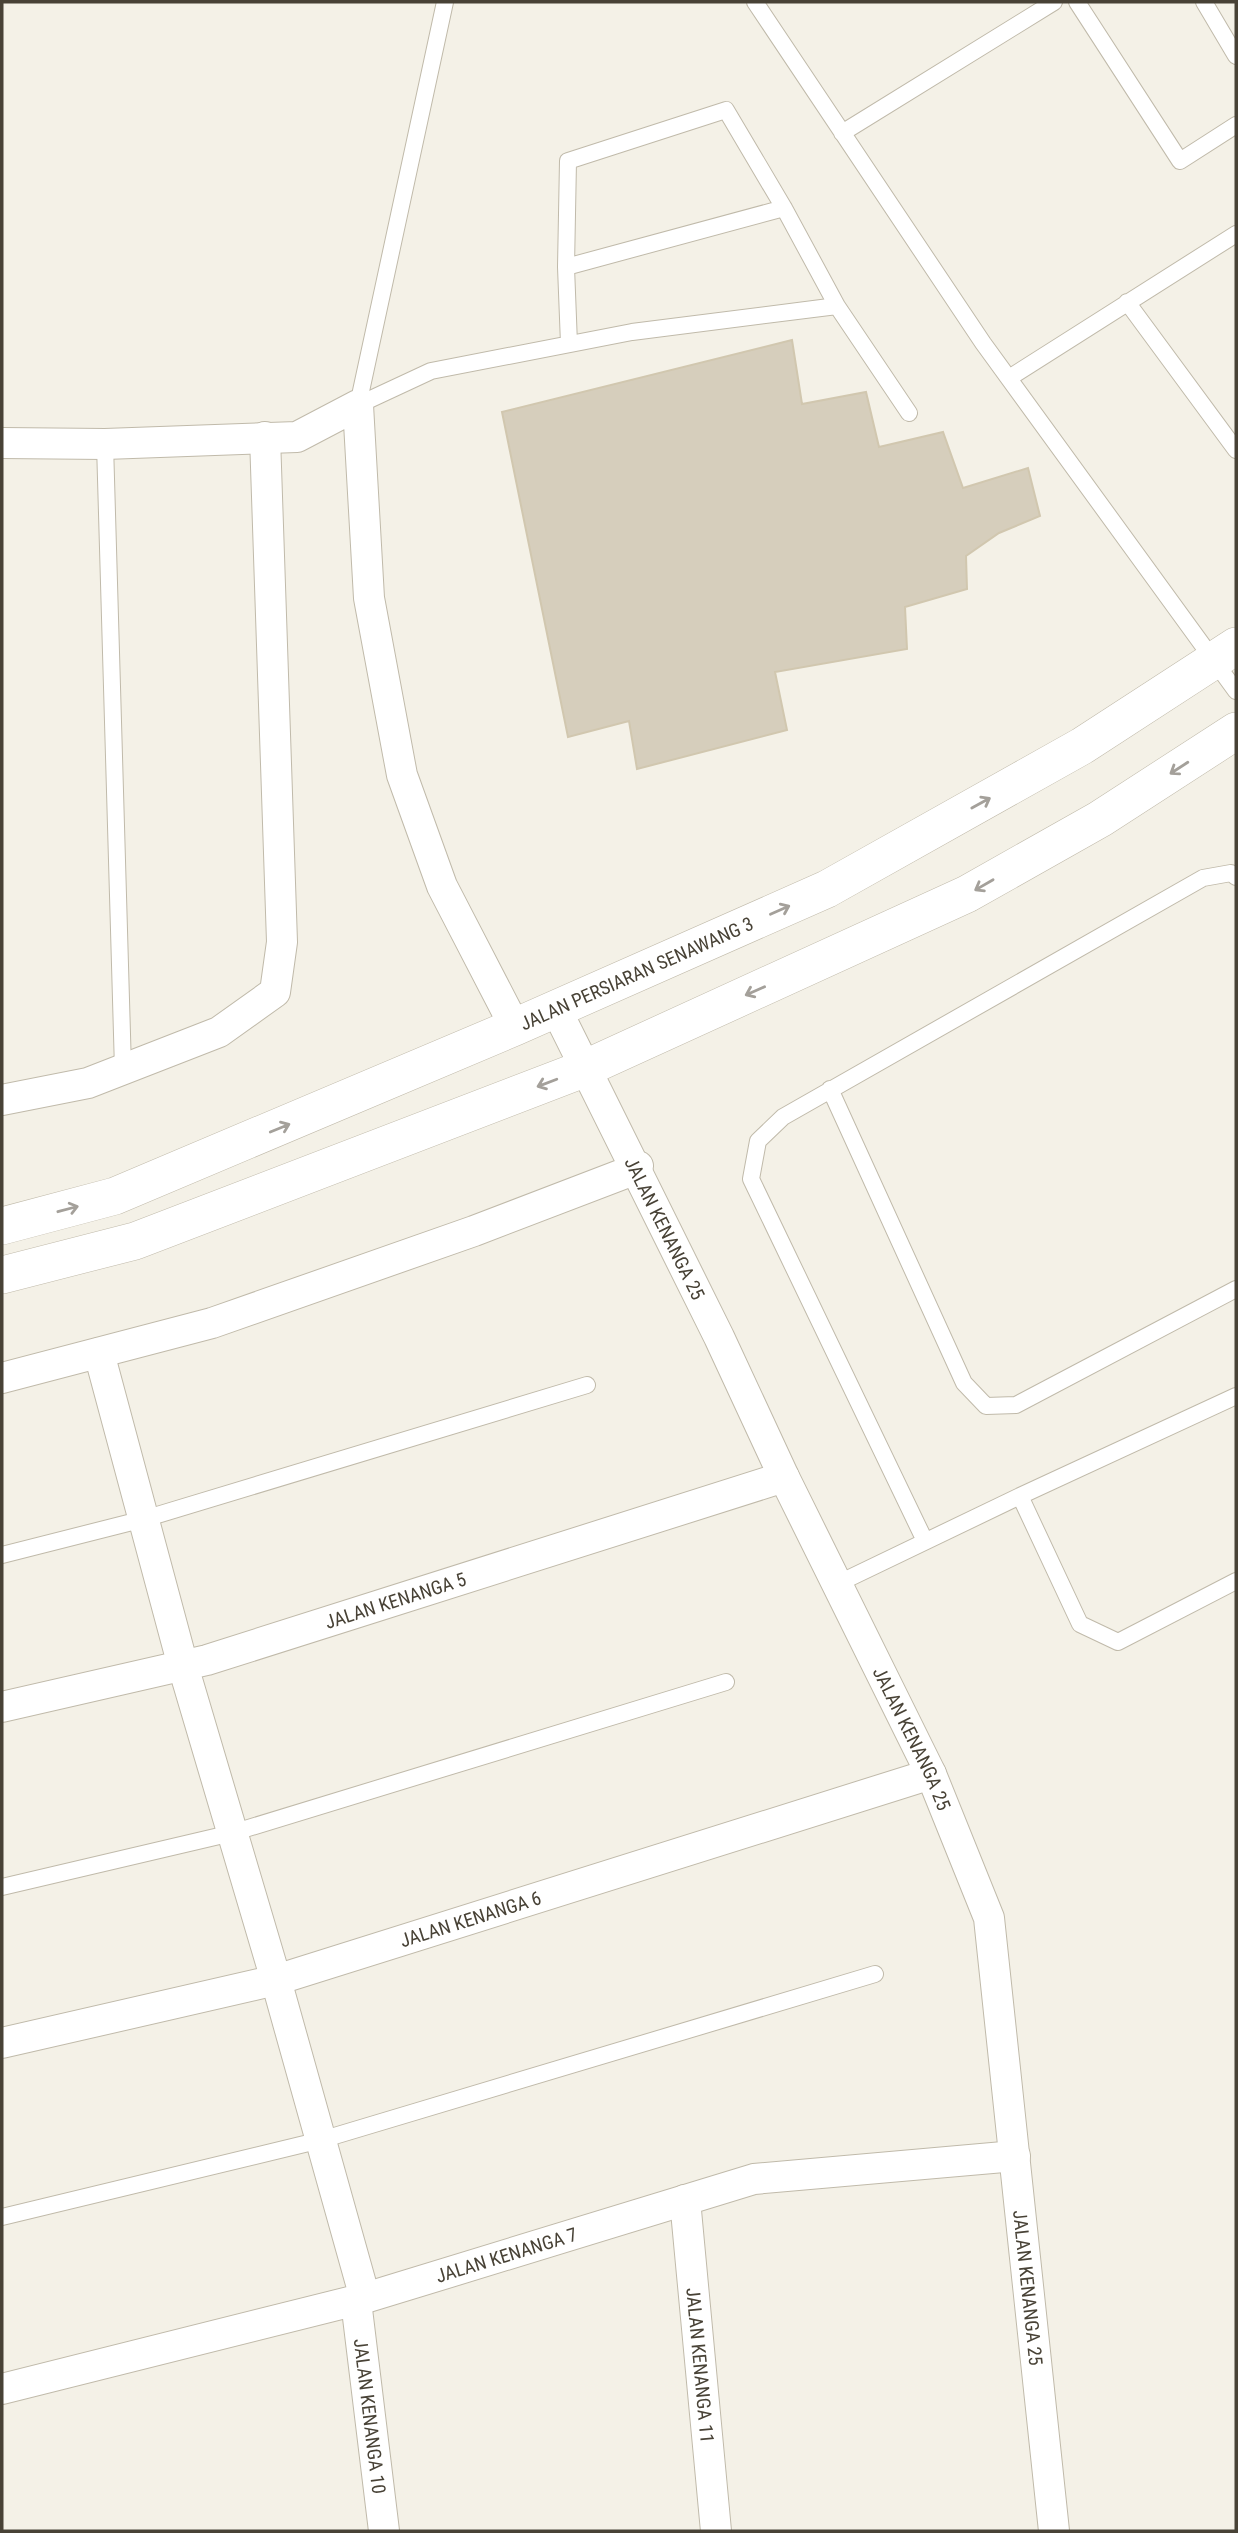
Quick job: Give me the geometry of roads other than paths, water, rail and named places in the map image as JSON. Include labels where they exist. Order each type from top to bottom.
[{"type":"street","points":[[2,443],[105,444],[298,437],[358,405],[369,598],[402,775],[442,886],[515,1027]]},
{"type":"street","points":[[2,1100],[89,1083],[219,1032],[275,992],[282,942],[265,437]]},
{"type":"street","name":"JALAN PERSIARAN SENAWANG 3","points":[[2,1226],[115,1196],[515,1027],[827,889],[1082,746],[1224,653]]},
{"type":"street","points":[[2,1275],[135,1241],[586,1068],[967,894],[1100,819],[1236,731]]},
{"type":"street","name":"JALAN KENANGA 25","points":[[556,1009],[637,1167],[784,1477],[932,1774],[989,1918],[1054,2531]]},
{"type":"street","points":[[2,1378],[212,1323],[474,1231],[637,1167]]},
{"type":"street","name":"JALAN KENANGA 10","points":[[99,1353],[183,1666],[321,2140],[361,2299],[384,2531]]},
{"type":"street","name":"JALAN KENANGA 5","points":[[2,1707],[207,1660],[784,1477]]},
{"type":"street","name":"JALAN KENANGA 6","points":[[2,2043],[276,1980],[932,1774]]},
{"type":"street","name":"JALAN KENANGA 7","points":[[2,2389],[361,2299],[754,2179],[1015,2156]]},
{"type":"street","name":"JALAN KENANGA 11","points":[[685,2200],[716,2531]]},
{"type":"lane","points":[[358,405],[445,2]]},
{"type":"lane","points":[[755,2],[1009,378],[1224,653],[1236,691]]},
{"type":"lane","points":[[842,133],[1054,2]]},
{"type":"lane","points":[[1077,2],[1180,161],[1236,125]]},
{"type":"lane","points":[[1203,2],[1236,56]]},
{"type":"lane","points":[[569,344],[566,267],[568,161],[726,110],[784,208],[837,306],[909,413]]},
{"type":"lane","points":[[566,267],[784,208]]},
{"type":"lane","points":[[1009,378],[1236,234]]},
{"type":"lane","points":[[1127,302],[1236,450]]},
{"type":"lane","points":[[358,405],[431,371],[632,332],[837,306]]},
{"type":"lane","points":[[105,444],[123,1069]]},
{"type":"lane","points":[[925,1541],[751,1179],[758,1142],[783,1117],[830,1089],[1203,878],[1231,873],[1236,877]]},
{"type":"lane","points":[[830,1089],[964,1383],[986,1406],[1016,1405],[1236,1289]]},
{"type":"lane","points":[[2,1555],[144,1519],[587,1385]]},
{"type":"lane","points":[[837,1584],[1236,1396]]},
{"type":"lane","points":[[1020,1496],[1080,1625],[1118,1642],[1236,1581]]},
{"type":"lane","points":[[2,1887],[232,1833],[726,1682]]},
{"type":"lane","points":[[2,2217],[321,2140],[875,1974]]}]
